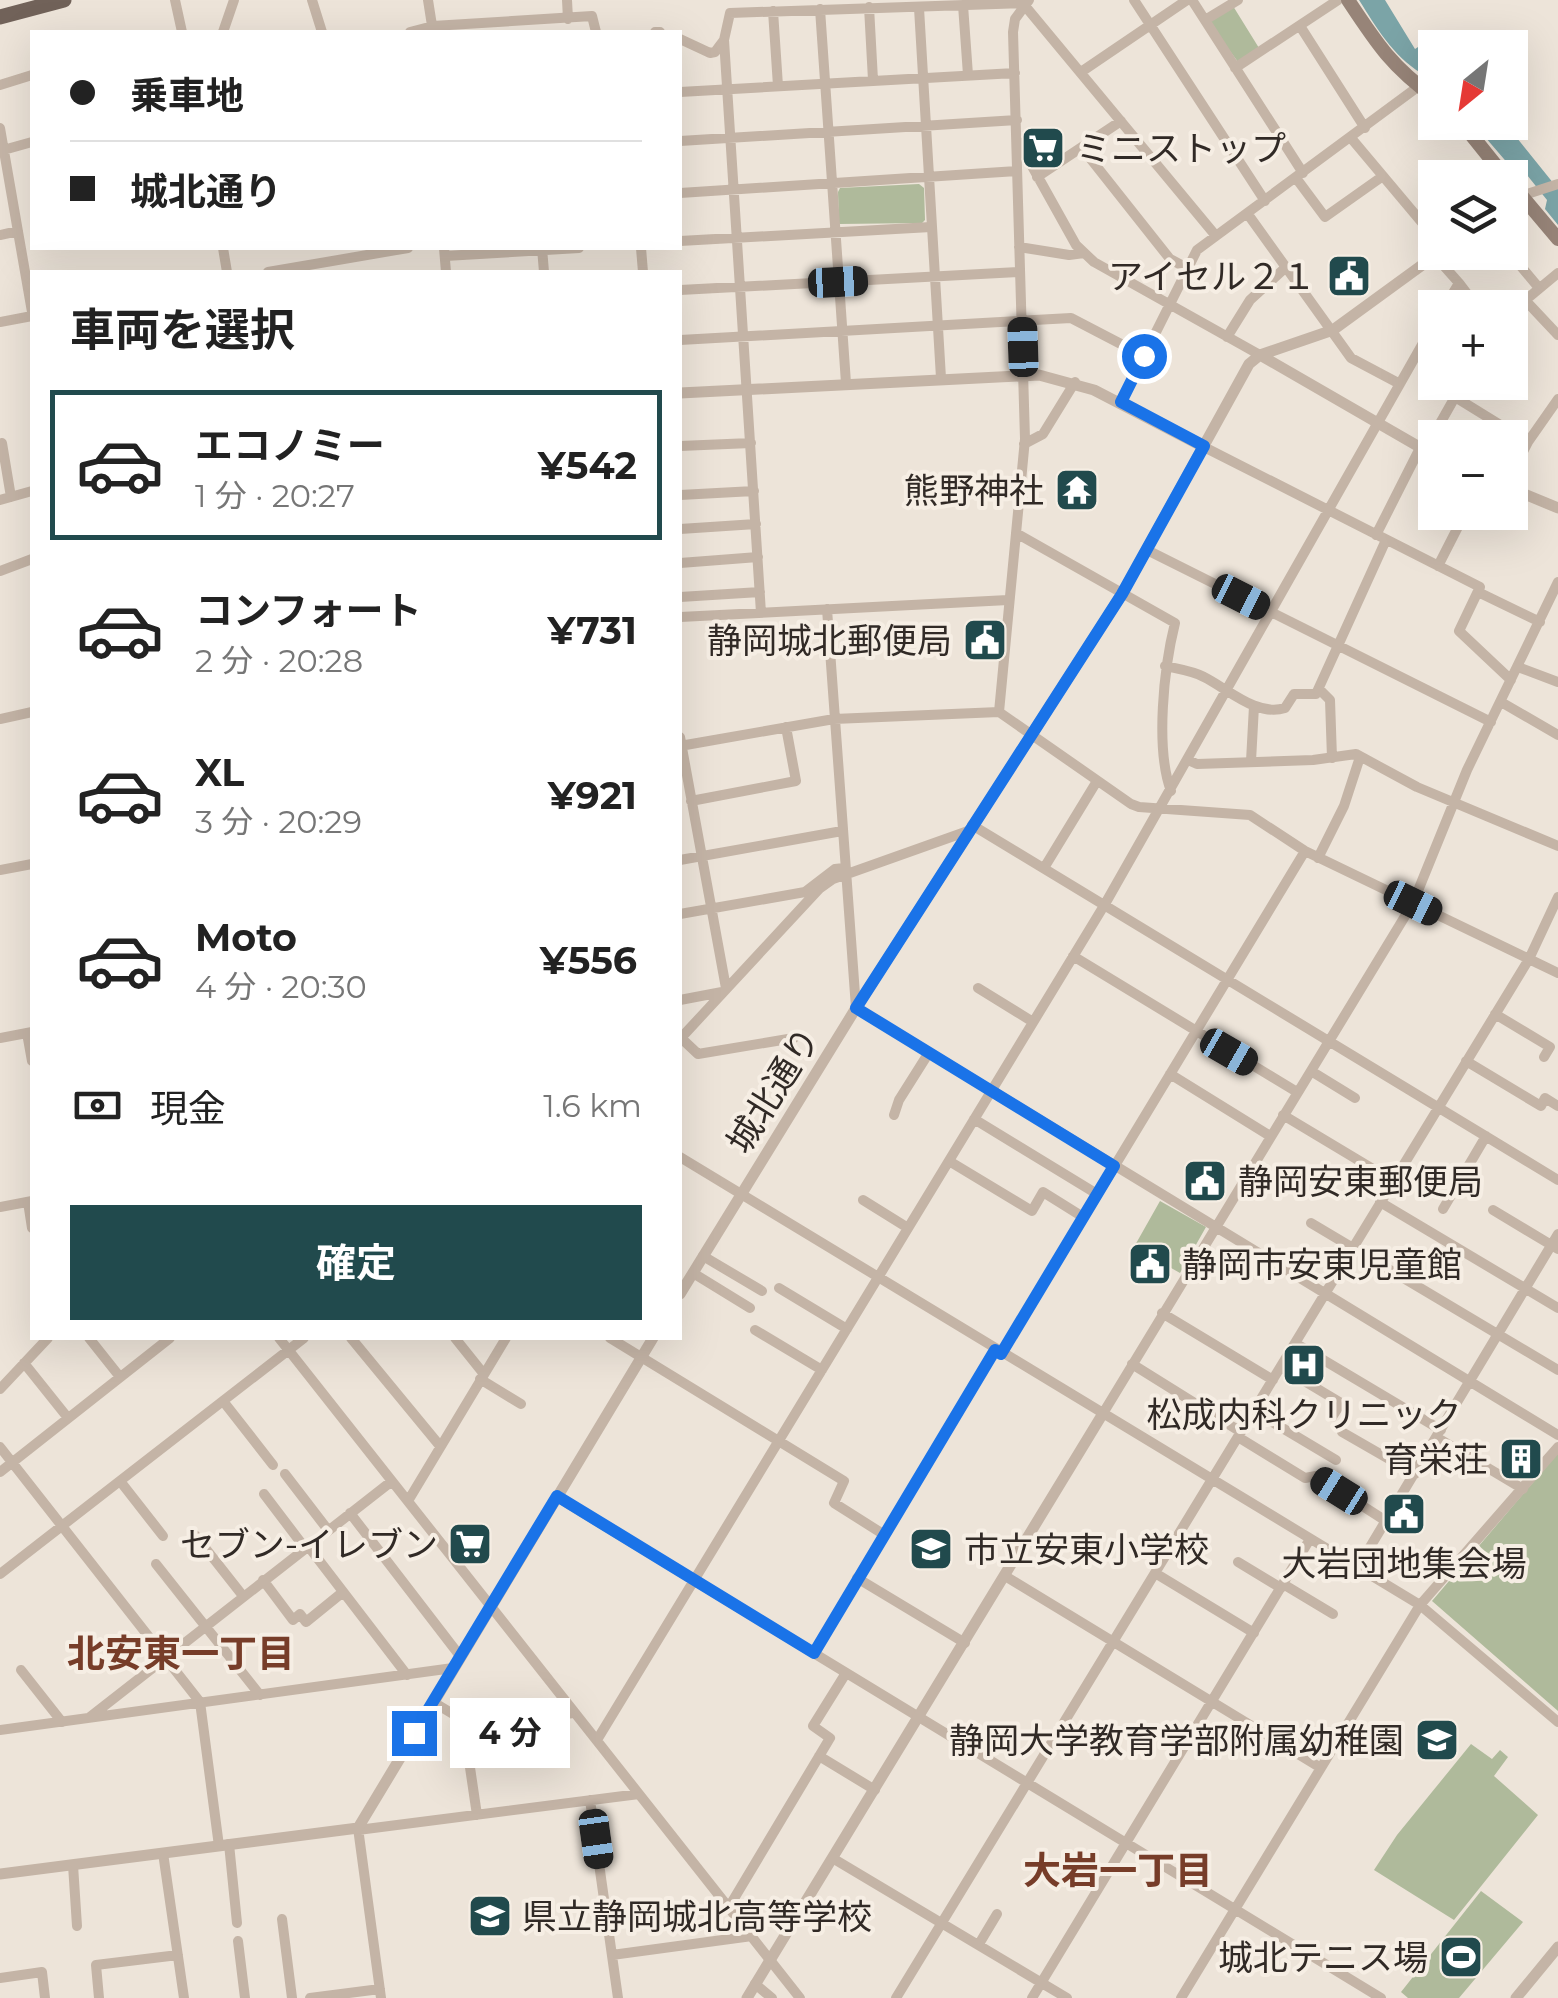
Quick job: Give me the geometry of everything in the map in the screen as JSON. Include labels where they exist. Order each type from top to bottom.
[{"type":"main road","points":[[1348,0],[1383,54],[1418,85]]},
{"type":"main road","points":[[0,16],[59,1]]},
{"type":"main road","points":[[1476,140],[1492,160]]},
{"type":"main road","points":[[1528,206],[1558,240]]},
{"type":"street","points":[[175,0],[181,30]]},
{"type":"street","points":[[223,30],[234,0]]},
{"type":"street","points":[[312,0],[321,30]]},
{"type":"street","points":[[428,0],[433,29],[528,27],[592,16],[596,30]]},
{"type":"street","points":[[566,0],[577,30]]},
{"type":"street","points":[[1134,0],[1265,200]]},
{"type":"street","points":[[1081,72],[1190,0],[1325,217],[1383,176]]},
{"type":"street","points":[[1205,20],[1238,0]]},
{"type":"street","points":[[1235,68],[1338,0]]},
{"type":"street","points":[[761,612],[724,40],[730,13],[1024,1]]},
{"type":"street","points":[[1024,1],[1216,236]]},
{"type":"street","points":[[998,712],[1024,444],[1012,32],[1024,1]]},
{"type":"street","points":[[922,5],[925,126],[941,378]]},
{"type":"street","points":[[963,5],[968,74]]},
{"type":"street","points":[[868,7],[872,80]]},
{"type":"street","points":[[820,9],[846,383]]},
{"type":"street","points":[[774,11],[778,86]]},
{"type":"street","points":[[1300,26],[1366,128]]},
{"type":"street","points":[[682,40],[710,53],[724,40]]},
{"type":"street","points":[[682,92],[1016,72]]},
{"type":"street","points":[[0,84],[30,76]]},
{"type":"street","points":[[1121,402],[1197,250],[1418,87]]},
{"type":"street","points":[[682,142],[1017,120]]},
{"type":"street","points":[[1037,177],[1120,120]]},
{"type":"street","points":[[0,128],[30,302]]},
{"type":"street","points":[[1352,138],[1418,218]]},
{"type":"street","points":[[1018,140],[1076,245],[1094,262],[1418,446]]},
{"type":"street","points":[[2,151],[30,143]]},
{"type":"street","points":[[1082,148],[1170,259],[1187,268]]},
{"type":"street","points":[[682,193],[1017,172]]},
{"type":"street","points":[[1528,194],[1558,184]]},
{"type":"street","points":[[1247,213],[1351,358],[1400,384]]},
{"type":"street","points":[[682,241],[931,227]]},
{"type":"street","points":[[0,234],[18,232]]},
{"type":"street","points":[[1019,247],[1068,255],[1084,252]]},
{"type":"street","points":[[312,269],[399,250]]},
{"type":"street","points":[[445,252],[510,250]]},
{"type":"street","points":[[1227,337],[1250,300],[1285,268]]},
{"type":"street","points":[[1260,356],[1333,330],[1418,268]]},
{"type":"street","points":[[1449,270],[1464,290]]},
{"type":"street","points":[[1524,270],[1540,288]]},
{"type":"street","points":[[682,290],[1020,272]]},
{"type":"street","points":[[1528,298],[1558,273]]},
{"type":"street","points":[[1455,290],[1459,284]]},
{"type":"street","points":[[1528,303],[1558,335]]},
{"type":"street","points":[[0,322],[30,314]]},
{"type":"street","points":[[682,340],[1071,318],[1144,356]]},
{"type":"street","points":[[597,1740],[1104,904],[1330,513],[1418,352]]},
{"type":"street","name":"城北通り","points":[[682,1291],[856,1008],[1122,594],[1249,364],[1260,356]]},
{"type":"street","points":[[682,392],[1024,374],[1074,382],[1121,402],[1480,587],[1459,631],[1511,680]]},
{"type":"street","points":[[1024,444],[1042,434],[1074,382]]},
{"type":"street","points":[[1528,442],[1558,399]]},
{"type":"street","points":[[1460,400],[1492,420]]},
{"type":"street","points":[[682,446],[750,442]]},
{"type":"street","points":[[2,443],[6,498]]},
{"type":"street","points":[[1166,666],[1200,674],[1254,706],[1276,710],[1285,708],[1294,694],[1320,690],[1381,538],[1418,466]]},
{"type":"street","points":[[682,495],[754,490]]},
{"type":"street","points":[[1528,496],[1558,508]]},
{"type":"street","points":[[682,528],[756,524]]},
{"type":"street","points":[[1438,566],[1456,530]]},
{"type":"street","points":[[1016,533],[1175,623],[1166,666],[1164,742],[1170,792]]},
{"type":"street","points":[[1147,550],[1491,722]]},
{"type":"street","points":[[682,563],[758,558]]},
{"type":"street","points":[[0,571],[30,560]]},
{"type":"street","points":[[747,1998],[1413,903],[1454,802],[1558,582]]},
{"type":"street","points":[[682,597],[760,592]]},
{"type":"street","points":[[1478,592],[1540,622]]},
{"type":"street","points":[[682,618],[1008,600]]},
{"type":"street","points":[[827,610],[856,1008],[1558,1435]]},
{"type":"street","points":[[1518,667],[1558,682]]},
{"type":"street","points":[[1320,690],[1330,700],[1332,758]]},
{"type":"street","points":[[1500,702],[1558,735]]},
{"type":"street","points":[[1251,761],[1254,706]]},
{"type":"street","points":[[0,718],[30,712]]},
{"type":"street","points":[[682,743],[834,719],[998,712],[1139,808],[1241,812],[1318,858],[1558,973]]},
{"type":"street","points":[[687,799],[796,782],[786,727]]},
{"type":"street","points":[[682,752],[687,799],[702,856],[725,990]]},
{"type":"street","points":[[1188,760],[1197,764],[1356,754],[1418,788],[1558,846]]},
{"type":"street","points":[[1318,858],[1344,806],[1360,757]]},
{"type":"street","points":[[1044,868],[1097,781]]},
{"type":"street","points":[[682,1036],[820,889],[844,871],[970,828],[1044,868],[1558,1180]]},
{"type":"street","points":[[682,860],[842,831]]},
{"type":"street","points":[[814,1653],[883,1534],[1083,1217],[1305,851]]},
{"type":"street","points":[[0,870],[30,864]]},
{"type":"street","points":[[682,914],[806,892],[835,869],[844,871]]},
{"type":"street","points":[[896,1998],[1496,1014],[1529,959],[1558,897]]},
{"type":"street","points":[[1073,956],[1297,1092]]},
{"type":"street","points":[[978,988],[1033,1022]]},
{"type":"street","points":[[682,1000],[725,990]]},
{"type":"street","points":[[1496,1014],[1550,1047],[1544,1057]]},
{"type":"street","points":[[0,1038],[30,1032]]},
{"type":"street","points":[[682,1040],[698,1054],[794,1038]]},
{"type":"street","points":[[894,1115],[928,1054]]},
{"type":"street","points":[[1466,1061],[1541,1106],[1545,1098],[1558,1106]]},
{"type":"street","points":[[1311,1070],[1355,1098]]},
{"type":"street","points":[[1170,1074],[1270,1136]]},
{"type":"street","points":[[1284,1115],[1393,1181]]},
{"type":"street","points":[[974,1119],[1097,1194]]},
{"type":"street","points":[[1443,1209],[1486,1136]]},
{"type":"street","points":[[682,1158],[1420,1605],[1558,1722]]},
{"type":"street","points":[[949,1161],[1032,1210],[1043,1192],[1083,1217]]},
{"type":"street","points":[[863,1200],[908,1228]]},
{"type":"street","points":[[0,1207],[30,1202]]},
{"type":"street","points":[[1380,1202],[1558,1308]]},
{"type":"street","points":[[1494,1210],[1555,1248]]},
{"type":"street","points":[[1310,1223],[1558,1370]]},
{"type":"street","points":[[1358,1567],[1498,1334],[1555,1248],[1558,1234]]},
{"type":"street","points":[[703,1256],[762,1291]]},
{"type":"street","points":[[693,1273],[750,1308]]},
{"type":"street","points":[[779,1288],[846,1329]]},
{"type":"street","points":[[1162,1313],[1272,1380]]},
{"type":"street","points":[[755,1330],[822,1370]]},
{"type":"street","points":[[0,1389],[46,1340]]},
{"type":"street","points":[[91,1340],[120,1377]]},
{"type":"street","points":[[0,1472],[167,1340]]},
{"type":"street","points":[[282,1340],[800,1998]]},
{"type":"street","points":[[0,1574],[302,1340]]},
{"type":"street","points":[[353,1340],[440,1446]]},
{"type":"street","points":[[456,1340],[482,1376],[522,1404]]},
{"type":"street","points":[[408,1500],[505,1340]]},
{"type":"street","points":[[613,1340],[844,1481],[834,1504],[883,1534]]},
{"type":"street","points":[[310,1998],[381,1993],[358,1829],[653,1340]]},
{"type":"street","points":[[1295,1342],[1522,1489]]},
{"type":"street","points":[[24,1364],[68,1418]]},
{"type":"street","points":[[1132,1364],[1305,1478],[1316,1476],[1386,1521]]},
{"type":"street","points":[[1281,1366],[1341,1403],[1332,1417]]},
{"type":"street","points":[[223,1401],[273,1465]]},
{"type":"street","points":[[1254,1411],[1336,1460]]},
{"type":"street","points":[[1342,1432],[1414,1474]]},
{"type":"street","points":[[0,1447],[200,1702],[237,1923]]},
{"type":"street","points":[[1181,1998],[1420,1605],[1558,1447]]},
{"type":"street","points":[[285,1474],[328,1530]]},
{"type":"street","points":[[88,1718],[392,1480]]},
{"type":"street","points":[[120,1481],[163,1536]]},
{"type":"street","points":[[264,1494],[407,1674]]},
{"type":"street","points":[[557,1496],[1380,1998]]},
{"type":"street","points":[[350,1514],[460,1656]]},
{"type":"street","points":[[195,1534],[244,1596]]},
{"type":"street","points":[[1032,1998],[1310,1539]]},
{"type":"street","points":[[1238,1562],[1333,1614]]},
{"type":"street","points":[[156,1564],[260,1695]]},
{"type":"street","points":[[1154,1573],[1254,1633]]},
{"type":"street","points":[[1005,1576],[1321,1768]]},
{"type":"street","points":[[857,1578],[964,1644]]},
{"type":"street","points":[[263,1580],[293,1620],[300,1614],[306,1622],[344,1592]]},
{"type":"street","points":[[0,1730],[453,1668]]},
{"type":"street","points":[[22,1670],[62,1722]]},
{"type":"street","points":[[729,1907],[830,1738],[812,1726],[846,1673]]},
{"type":"street","points":[[433,1702],[463,1720],[477,1814]]},
{"type":"street","points":[[542,1716],[576,1712]]},
{"type":"street","points":[[558,1714],[563,1748]]},
{"type":"street","points":[[819,1756],[876,1790]]},
{"type":"street","points":[[0,1874],[640,1794]]},
{"type":"street","points":[[590,1800],[618,1998]]},
{"type":"street","points":[[163,1854],[184,1998]]},
{"type":"street","points":[[834,1859],[1067,1998]]},
{"type":"street","points":[[73,1864],[77,1926]]},
{"type":"street","points":[[979,1944],[997,1914]]},
{"type":"street","points":[[282,1919],[292,1998]]},
{"type":"street","points":[[612,1956],[752,1936]]},
{"type":"street","points":[[238,1941],[245,1998]]},
{"type":"street","points":[[1516,1998],[1558,1946]]},
{"type":"street","points":[[100,1998],[96,1964],[178,1954]]},
{"type":"street","points":[[0,1978],[42,1972],[45,1998]]},
{"type":"street","points":[[755,1984],[772,1997],[791,1986]]},
{"type":"green space","points":[[1233,6],[1259,48],[1238,62],[1210,24]]},
{"type":"green space","points":[[919,184],[924,188],[922,223],[839,224],[840,188]]},
{"type":"green space","points":[[1160,1201],[1206,1227],[1180,1273],[1134,1247]]},
{"type":"green space","points":[[1558,1453],[1558,1711],[1432,1601]]},
{"type":"green space","points":[[1471,1744],[1492,1759],[1500,1750],[1508,1757],[1494,1776],[1538,1815],[1454,1920],[1374,1870],[1397,1835]]},
{"type":"green space","name":"城北テニス場","points":[[1481,1891],[1523,1922],[1459,1998],[1408,1998],[1401,1992]]},
{"type":"water","points":[[1359,0],[1385,0],[1415,49],[1418,47],[1418,71],[1386,40]]},
{"type":"water","points":[[1488,140],[1519,140],[1558,189],[1558,225],[1545,209],[1547,200],[1528,176],[1528,160],[1505,160]]},
{"type":"place","name":"ミニストップ","points":[[1043,148]]},
{"type":"place","name":"アイセル２１","points":[[1349,276]]},
{"type":"place","name":"熊野神社","points":[[1077,490]]},
{"type":"place","name":"静岡城北郵便局","points":[[985,640]]},
{"type":"place","name":"静岡安東郵便局","points":[[1205,1181]]},
{"type":"place","name":"静岡市安東児童館","points":[[1150,1264]]},
{"type":"place","name":"松成内科クリニック","points":[[1304,1365]]},
{"type":"place","name":"育栄荘","points":[[1521,1459]]},
{"type":"place","name":"大岩団地集会場","points":[[1404,1514]]},
{"type":"place","name":"セブン-イレブン","points":[[470,1544]]},
{"type":"place","name":"市立安東小学校","points":[[931,1549]]},
{"type":"place","name":"静岡大学教育学部附属幼稚園","points":[[1437,1740]]},
{"type":"place","name":"県立静岡城北高等学校","points":[[490,1916]]},
{"type":"place","name":"城北テニス場","points":[[1461,1957]]},
{"type":"district","name":"北安東一丁目","points":[[181,1653]]},
{"type":"district","name":"大岩一丁目","points":[[1118,1870]]},
{"type":"route","points":[[414,1733],[557,1496],[814,1653],[995,1350],[1001,1354],[1114,1166],[856,1008],[1122,594],[1204,446],[1121,402],[1144,356]]}]
